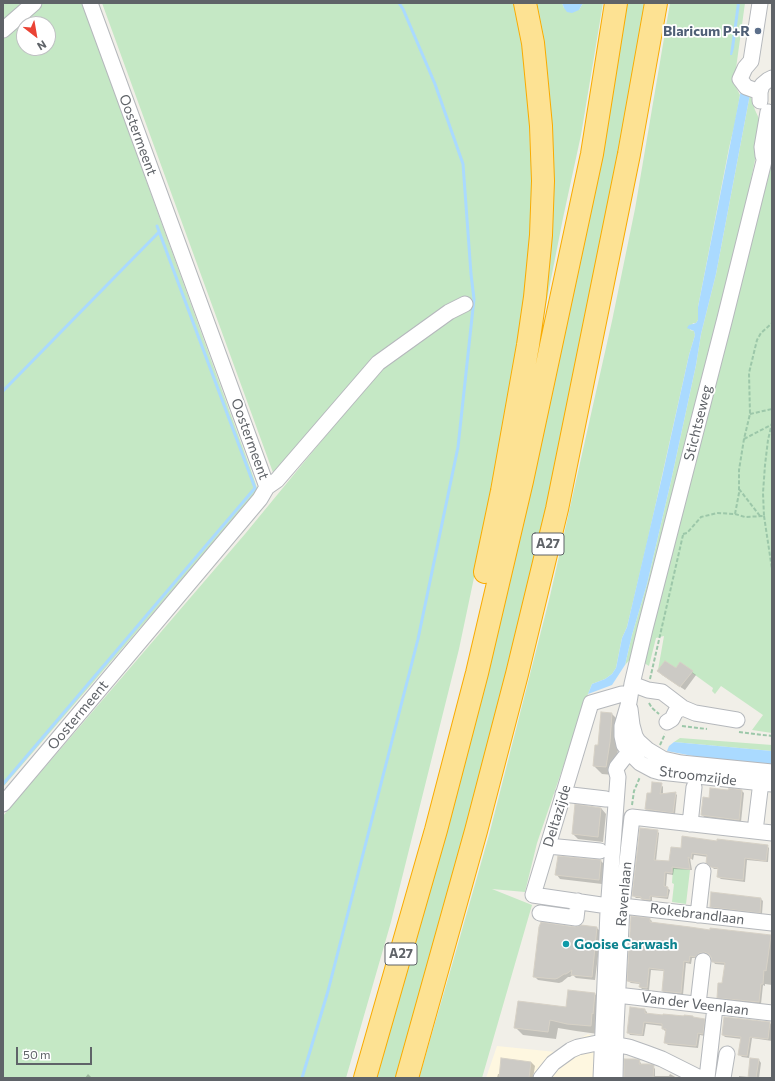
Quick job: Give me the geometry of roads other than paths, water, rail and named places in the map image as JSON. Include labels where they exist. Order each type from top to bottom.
[{"type":"highway","name":"A27","points":[[436,830],[433,811],[469,651],[502,491],[528,345],[539,261],[543,208],[542,157],[537,76],[533,43],[525,3]]},
{"type":"highway","name":"A27","points":[[365,1078],[436,830],[477,673],[524,473],[592,154],[616,3]]},
{"type":"highway","name":"A27","points":[[407,1078],[478,824],[517,674],[557,509],[630,154],[656,3]]},
{"type":"street","points":[[3,30],[34,3]]},
{"type":"street","name":"Oostermeent","points":[[3,804],[260,500],[267,487],[90,3]]},
{"type":"street","points":[[760,3],[751,61],[745,68],[740,79],[746,87],[760,92]]},
{"type":"street","points":[[770,112],[762,106],[760,92],[762,85],[772,78]]},
{"type":"street","name":"Stichtseweg","points":[[764,161],[762,147],[770,112]]},
{"type":"street","name":"Stichtseweg","points":[[637,760],[624,746],[622,726],[645,629],[764,161],[771,149],[772,143]]},
{"type":"street","points":[[267,487],[277,480],[378,363],[449,312],[465,304]]},
{"type":"street","points":[[630,694],[648,690],[662,692],[683,708],[695,712],[737,720]]},
{"type":"street","name":"Deltazijde","points":[[615,906],[533,895],[591,703],[622,694],[630,694]]},
{"type":"street","name":"Stichtseweg","points":[[630,694],[632,725],[635,736],[643,746]]},
{"type":"street","points":[[667,722],[672,719],[676,711],[683,708]]},
{"type":"street","points":[[601,1078],[609,1043],[615,906],[618,777],[616,770],[624,758],[637,760],[643,746]]},
{"type":"street","name":"Stroomzijde","points":[[643,746],[670,761],[772,772]]},
{"type":"street","name":"Stroomzijde","points":[[637,760],[660,772],[766,787]]},
{"type":"street","points":[[694,787],[690,824],[772,833]]},
{"type":"street","points":[[755,831],[766,787]]},
{"type":"street","points":[[563,794],[606,799]]},
{"type":"street","name":"Ravenlaan","points":[[609,1043],[617,995],[615,906],[632,817],[690,824]]},
{"type":"street","points":[[548,846],[600,851]]},
{"type":"street","points":[[698,915],[703,871]]},
{"type":"street","points":[[540,913],[576,918],[578,902]]},
{"type":"street","name":"Rokebrandlaan","points":[[615,906],[772,923]]},
{"type":"street","points":[[698,1004],[703,962]]},
{"type":"street","name":"Van der Veenlaan","points":[[617,995],[772,1013]]},
{"type":"street","points":[[707,1078],[715,1006]]},
{"type":"street","points":[[609,1043],[615,1078]]},
{"type":"street","points":[[540,1078],[552,1063],[571,1050],[578,1047],[609,1043],[629,1047],[662,1059],[700,1078]]},
{"type":"street","points":[[723,1078],[727,1054]]},
{"type":"water","points":[[562,3],[583,3],[579,10],[572,13],[567,12]]},
{"type":"water","points":[[737,3],[740,3],[734,48],[732,55],[730,55]]},
{"type":"water","points":[[741,90],[750,94],[716,274],[701,334],[696,365],[671,481],[647,584],[625,665],[612,685],[588,694],[592,684],[605,679],[612,674],[616,668],[622,638],[627,627],[689,355],[695,335],[694,331],[687,328],[689,325],[696,323],[698,320],[698,307]]},
{"type":"water","points":[[674,742],[772,751],[772,765],[714,760],[667,751],[669,746]]},
{"type":"waterway","points":[[302,1078],[328,991],[418,639],[458,447],[474,299],[463,164],[435,84],[403,9],[399,3]]},
{"type":"waterway","points":[[3,784],[255,488],[157,226]]},
{"type":"waterway","points":[[3,391],[159,232]]},
{"type":"place","name":"Blaricum P+R","points":[[758,31]]},
{"type":"place","name":"Gooise Carwash","points":[[566,944]]}]
